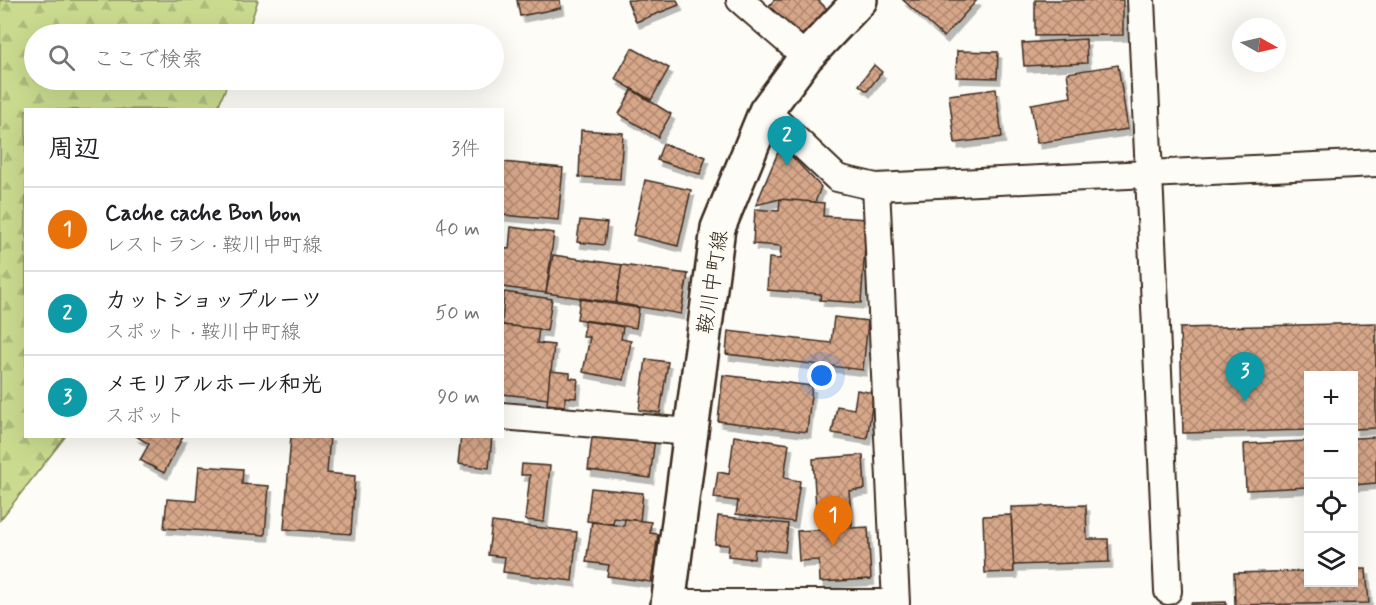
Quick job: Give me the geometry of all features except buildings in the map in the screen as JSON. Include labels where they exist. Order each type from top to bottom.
[{"type":"main road","name":"鞍川中町線","points":[[668,604],[718,228],[766,111],[806,57],[860,0]]},
{"type":"street","points":[[740,0],[806,57]]},
{"type":"street","points":[[1141,0],[1168,591]]},
{"type":"street","points":[[766,111],[837,178],[876,187],[1376,163]]},
{"type":"street","points":[[668,604],[896,603],[876,187]]},
{"type":"street","points":[[504,416],[690,432]]},
{"type":"green space","points":[[0,0],[258,0],[250,24],[24,24],[24,90],[225,90],[217,108],[24,108],[24,438],[64,438],[0,520]]},
{"type":"place","name":"カットショップルーツ","points":[[787,166]]},
{"type":"place","name":"メモリアルホール和光","points":[[1245,402]]},
{"type":"place","name":"Cache cache Bon bon","points":[[833,546]]}]
